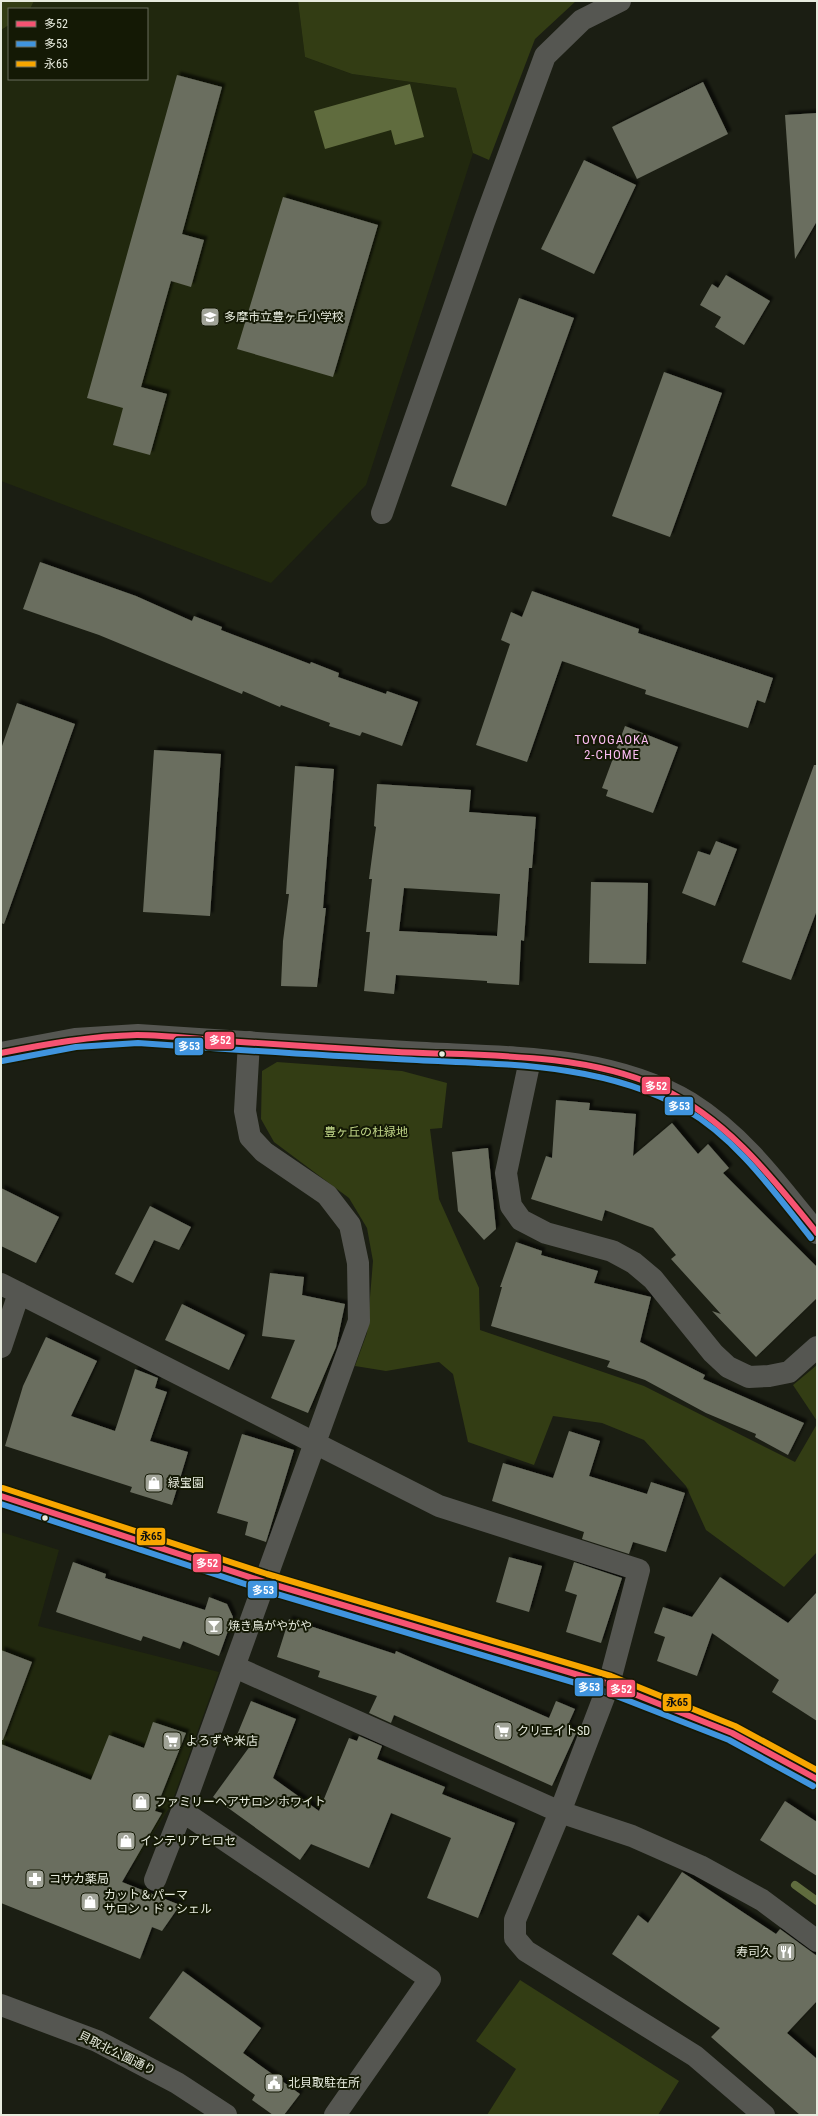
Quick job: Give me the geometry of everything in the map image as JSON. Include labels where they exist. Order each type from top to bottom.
[{"type":"street","points":[[382,513],[492,200],[545,56],[582,20],[620,1]]},
{"type":"street","points":[[1,1053],[75,1039],[138,1035],[530,1060],[603,1068],[645,1081],[690,1103],[726,1130],[755,1156],[817,1233]]},
{"type":"street","points":[[155,1880],[235,1667],[359,1321],[358,1263],[350,1225],[328,1195],[264,1152],[250,1137],[245,1111],[249,1042]]},
{"type":"street","points":[[530,1060],[506,1173],[511,1206],[521,1220],[546,1233],[612,1251],[634,1263],[653,1279],[713,1353],[728,1367],[749,1377],[768,1376],[789,1372],[817,1347]]},
{"type":"street","points":[[1,1348],[10,1288],[439,1506],[639,1570],[609,1684],[560,1812],[514,1920],[515,1938],[526,1951],[695,2056],[764,2115]]},
{"type":"street","points":[[1,1496],[265,1582],[609,1684],[732,1733],[817,1779]]},
{"type":"street","points":[[235,1667],[560,1812],[632,1836],[700,1866],[762,1900],[817,1941]]},
{"type":"street","points":[[182,1811],[430,1979],[335,2115]]},
{"type":"street","name":"貝取北公園通り","points":[[1,2005],[98,2041],[177,2084],[226,2115]]},
{"type":"shaded area","name":"多摩市立豊ヶ丘小学校","points":[[34,1],[298,1],[305,57],[352,74],[456,88],[473,153],[366,485],[271,583],[1,481],[1,30],[8,26],[8,80],[148,80],[148,8],[30,8]]},
{"type":"shaded area","points":[[410,84],[424,137],[395,145],[391,130],[325,149],[314,111]]},
{"type":"shaded area","points":[[1,1532],[59,1550],[38,1626],[219,1672],[171,1805],[136,1861],[1,1814]]},
{"type":"green space","points":[[1,1],[34,1],[30,8],[8,8],[8,26],[1,30]]},
{"type":"green space","points":[[298,1],[576,1],[535,39],[489,160],[473,153],[456,88],[352,74],[305,57]]},
{"type":"green space","name":"豊ヶ丘の杜緑地","points":[[277,1062],[402,1071],[447,1083],[442,1128],[430,1129],[439,1199],[479,1288],[480,1330],[644,1386],[795,1462],[817,1424],[817,1552],[784,1587],[706,1530],[686,1486],[644,1440],[602,1423],[553,1416],[534,1465],[468,1442],[453,1374],[439,1362],[386,1371],[355,1366],[367,1333],[373,1261],[367,1228],[349,1198],[274,1142],[261,1119],[262,1071]]},
{"type":"green space","points":[[817,1365],[817,1421],[793,1385]]},
{"type":"green space","points":[[520,1980],[679,2081],[658,2115],[487,2115],[516,2069],[476,2041]]},
{"type":"building","points":[[177,75],[222,87],[182,234],[204,240],[191,287],[171,281],[141,387],[167,394],[150,455],[113,445],[123,408],[87,398]]},
{"type":"building","points":[[703,82],[728,134],[637,179],[612,127]]},
{"type":"building","points":[[817,113],[817,221],[795,259],[785,115]]},
{"type":"building","points":[[584,160],[636,185],[594,274],[541,249]]},
{"type":"building","points":[[283,197],[378,225],[333,377],[237,349]]},
{"type":"building","points":[[726,275],[770,301],[744,345],[715,327],[721,317],[700,305],[712,284],[718,288]]},
{"type":"building","points":[[519,298],[574,318],[506,506],[451,486]]},
{"type":"building","points":[[664,372],[722,393],[670,537],[612,516]]},
{"type":"building","points":[[40,562],[136,596],[192,621],[194,616],[222,627],[221,630],[310,664],[311,662],[339,673],[338,677],[386,694],[387,691],[418,702],[402,746],[362,732],[360,736],[329,726],[330,723],[281,705],[280,707],[243,691],[242,694],[99,635],[23,609]]},
{"type":"building","points":[[532,591],[639,629],[638,633],[773,678],[765,703],[757,700],[748,728],[645,694],[646,690],[562,661],[527,762],[476,745],[510,644],[501,640],[511,612],[522,617]]},
{"type":"building","points":[[17,703],[75,724],[4,924],[1,923],[1,749]]},
{"type":"building","points":[[625,726],[678,747],[653,813],[606,796],[608,790],[602,788]]},
{"type":"building","points":[[154,750],[221,754],[210,916],[143,912]]},
{"type":"building","points":[[814,765],[817,765],[817,910],[791,980],[742,962]]},
{"type":"building","points":[[295,766],[334,769],[323,908],[326,908],[317,987],[281,986],[283,941],[289,894],[286,894]]},
{"type":"building","points":[[377,784],[471,790],[469,812],[536,817],[532,868],[529,868],[524,941],[521,940],[519,985],[487,983],[487,981],[396,975],[394,994],[364,991],[370,932],[366,932],[372,879],[369,879],[376,827],[374,826]],"holes":[[[404,888],[500,894],[497,936],[399,931]]]},
{"type":"building","points":[[716,841],[737,849],[715,906],[682,893],[698,851],[710,855]]},
{"type":"building","points":[[591,882],[648,883],[646,964],[589,963]]},
{"type":"building","points":[[556,1100],[590,1103],[589,1110],[636,1114],[633,1156],[672,1123],[698,1154],[708,1144],[729,1168],[723,1173],[817,1267],[817,1298],[756,1357],[712,1311],[721,1314],[671,1259],[676,1255],[653,1228],[605,1210],[602,1221],[531,1199],[546,1156],[552,1158]]},
{"type":"building","points":[[488,1148],[496,1229],[484,1240],[458,1211],[452,1152]]},
{"type":"building","points":[[1,1188],[59,1217],[36,1263],[1,1246]]},
{"type":"building","points":[[150,1206],[191,1227],[179,1250],[154,1240],[133,1283],[115,1274]]},
{"type":"building","points":[[516,1242],[542,1251],[541,1255],[598,1271],[594,1283],[651,1297],[640,1342],[705,1375],[703,1379],[804,1423],[788,1455],[755,1437],[756,1434],[706,1413],[645,1380],[607,1367],[610,1361],[491,1326],[502,1287],[500,1287]]},
{"type":"building","points":[[270,1273],[304,1277],[302,1295],[345,1304],[336,1347],[308,1413],[271,1398],[295,1340],[262,1336]]},
{"type":"building","points":[[182,1304],[245,1335],[229,1370],[165,1340]]},
{"type":"building","points":[[46,1337],[97,1361],[71,1416],[115,1431],[135,1369],[158,1378],[155,1388],[167,1392],[150,1441],[188,1452],[172,1505],[130,1492],[132,1487],[5,1446],[23,1386]]},
{"type":"building","points":[[569,1431],[600,1441],[589,1476],[647,1494],[651,1482],[685,1493],[666,1552],[633,1542],[629,1554],[582,1539],[584,1532],[492,1501],[503,1463],[553,1478]]},
{"type":"building","points":[[242,1434],[294,1450],[266,1542],[245,1535],[248,1522],[217,1513]]},
{"type":"building","points":[[509,1557],[542,1566],[529,1612],[496,1602]]},
{"type":"building","points":[[73,1562],[106,1574],[105,1578],[205,1610],[209,1597],[227,1604],[233,1617],[219,1656],[183,1641],[180,1649],[143,1636],[141,1641],[56,1612]]},
{"type":"building","points":[[574,1562],[622,1578],[601,1643],[566,1632],[577,1595],[565,1591]]},
{"type":"building","points":[[720,1577],[788,1623],[817,1592],[817,1721],[772,1692],[779,1680],[712,1633],[697,1676],[657,1661],[665,1637],[654,1633],[663,1607],[692,1617]]},
{"type":"building","points":[[289,1619],[395,1654],[396,1651],[549,1718],[556,1701],[575,1709],[567,1727],[577,1731],[552,1786],[394,1715],[391,1723],[369,1713],[377,1696],[318,1677],[320,1671],[277,1657]]},
{"type":"building","points":[[1,1650],[32,1662],[3,1740],[1,1740]]},
{"type":"building","points":[[251,1701],[296,1719],[273,1778],[319,1811],[349,1738],[357,1741],[359,1736],[382,1746],[377,1759],[445,1787],[442,1794],[515,1823],[478,1918],[427,1898],[451,1838],[391,1813],[369,1868],[311,1844],[300,1860],[213,1797],[253,1742],[237,1735]]},
{"type":"building","points":[[153,1722],[186,1733],[155,1811],[162,1813],[122,1882],[180,1905],[162,1931],[152,1927],[140,1959],[1,1903],[1,1744],[91,1780],[109,1735],[144,1748]]},
{"type":"building","points":[[785,1801],[817,1822],[817,1876],[760,1840]]},
{"type":"building","points":[[682,1872],[776,1934],[780,1929],[817,1956],[817,2001],[787,2033],[817,2059],[817,2115],[800,2115],[711,2037],[720,2028],[612,1954],[638,1915],[648,1923]]},
{"type":"building","points":[[183,1971],[261,2028],[243,2053],[300,2094],[284,2115],[273,2115],[252,2100],[255,2095],[149,2018]]},
{"type":"waterway","points":[[795,1885],[817,1901]]},
{"type":"transit line","name":"多52","points":[[1,1053],[86,1039],[148,1035],[398,1052],[531,1058],[597,1067],[629,1076],[659,1087],[706,1115],[727,1132],[765,1170],[817,1233]]},
{"type":"transit line","name":"多53","points":[[2,1061],[76,1047],[138,1043],[332,1056],[507,1065],[580,1073],[616,1081],[651,1093],[685,1109],[704,1121],[721,1135],[754,1168],[811,1238]]},
{"type":"transit line","name":"永65","points":[[3,1488],[267,1574],[611,1676],[735,1726],[817,1770]]},
{"type":"transit line","name":"多52","points":[[1,1496],[265,1582],[609,1684],[732,1733],[817,1779]]},
{"type":"transit line","name":"多53","points":[[1,1504],[263,1590],[606,1692],[729,1740],[813,1786]]},
{"type":"place","name":"多摩市立豊ヶ丘小学校","points":[[210,317]]},
{"type":"place","name":"緑宝園","points":[[154,1483]]},
{"type":"place","name":"焼き鳥がやがや","points":[[214,1626]]},
{"type":"place","name":"クリエイトSD","points":[[503,1731]]},
{"type":"place","name":"よろずや米店","points":[[172,1741]]},
{"type":"place","name":"ファミリーヘアサロン ホワイト","points":[[141,1802]]},
{"type":"place","name":"インテリアヒロセ","points":[[126,1841]]},
{"type":"place","name":"コサカ薬局","points":[[35,1879]]},
{"type":"place","name":"カット＆パーマ サロン・ド・シェル","points":[[90,1902]]},
{"type":"place","name":"寿司久","points":[[786,1952]]},
{"type":"place","name":"北貝取駐在所","points":[[274,2083]]},
{"type":"district","name":"TOYOGAOKA 2-CHOME","points":[[612,746]]}]
